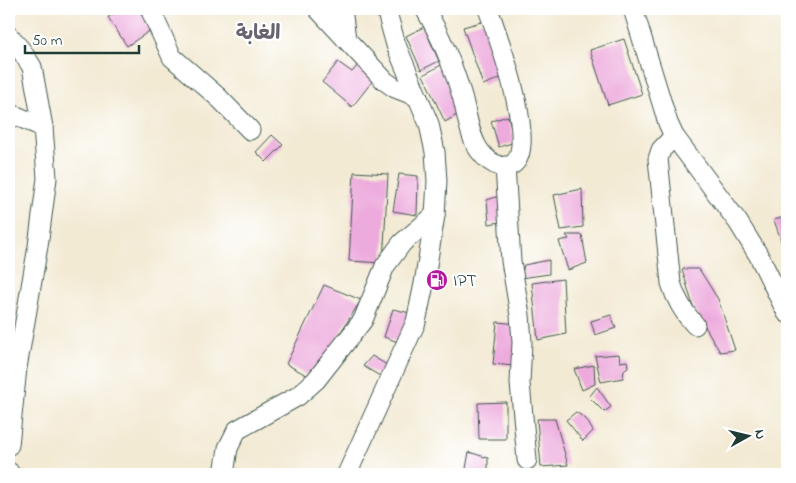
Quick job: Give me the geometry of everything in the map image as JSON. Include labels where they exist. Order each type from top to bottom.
[{"type":"street","points":[[150,9],[172,57],[219,98],[250,130]]},
{"type":"street","points":[[318,9],[384,81],[395,88],[418,97]]},
{"type":"street","points":[[342,9],[346,39]]},
{"type":"street","points":[[347,474],[416,322],[435,216],[437,181],[435,152],[429,124],[396,45],[386,9]]},
{"type":"street","points":[[425,9],[452,67],[474,140],[486,158],[495,165],[505,166],[517,160],[520,152],[521,124],[508,69],[488,9]]},
{"type":"street","points":[[633,9],[668,123],[674,136],[738,222],[759,256],[787,313]]},
{"type":"street","points":[[9,36],[32,67],[43,127],[47,178],[38,246],[17,368],[9,445]]},
{"type":"street","points":[[9,114],[43,127]]},
{"type":"street","points":[[674,136],[661,150],[658,159],[671,283],[676,299],[684,313],[695,325]]},
{"type":"street","points":[[505,166],[511,261],[522,342],[520,383],[527,460]]},
{"type":"street","points":[[224,474],[228,448],[238,430],[298,396],[316,380],[363,320],[385,266],[402,243],[435,216]]},
{"type":"building","points":[[121,9],[142,9],[154,28],[127,46],[108,17]]},
{"type":"building","points":[[485,21],[503,77],[483,85],[463,27]]},
{"type":"building","points":[[424,27],[439,61],[421,70],[406,36]]},
{"type":"building","points":[[624,39],[642,94],[608,105],[590,50]]},
{"type":"building","points":[[9,54],[15,57],[9,69]]},
{"type":"building","points":[[338,62],[352,72],[358,65],[375,78],[352,107],[322,82]]},
{"type":"building","points":[[445,63],[465,110],[445,122],[423,75]]},
{"type":"building","points":[[508,116],[515,142],[499,147],[491,121]]},
{"type":"building","points":[[272,135],[283,145],[266,162],[256,152]]},
{"type":"building","points":[[354,172],[388,174],[383,263],[349,261]]},
{"type":"building","points":[[399,174],[418,176],[417,215],[393,211]]},
{"type":"building","points":[[582,189],[583,227],[561,230],[554,195]]},
{"type":"building","points":[[499,196],[506,221],[489,224],[487,200]]},
{"type":"building","points":[[787,216],[787,258],[774,220]]},
{"type":"building","points":[[566,235],[582,235],[587,263],[568,270],[559,241],[569,239]]},
{"type":"building","points":[[549,260],[549,274],[521,278],[524,265]]},
{"type":"building","points":[[682,269],[699,269],[718,299],[735,350],[720,352],[693,306]]},
{"type":"building","points":[[563,279],[566,334],[538,340],[532,283]]},
{"type":"building","points":[[324,285],[361,300],[312,378],[286,364]]},
{"type":"building","points":[[393,309],[410,313],[401,343],[384,337]]},
{"type":"building","points":[[611,315],[616,328],[595,335],[591,321]]},
{"type":"building","points":[[497,322],[519,324],[514,366],[493,364]]},
{"type":"building","points":[[619,354],[620,362],[627,361],[628,367],[624,370],[623,378],[601,382],[595,356]]},
{"type":"building","points":[[372,356],[387,365],[380,376],[363,366]]},
{"type":"building","points":[[594,365],[595,384],[582,390],[574,369]]},
{"type":"building","points":[[597,387],[611,407],[604,412],[589,397]]},
{"type":"building","points":[[506,402],[506,439],[479,439],[478,403]]},
{"type":"building","points":[[576,412],[586,419],[593,431],[583,441],[566,420]]},
{"type":"building","points":[[537,419],[555,419],[568,465],[541,467]]},
{"type":"building","points":[[469,452],[488,458],[488,474],[465,474]]},
{"type":"building","points":[[581,470],[605,471],[606,474],[581,474]]},
{"type":"place","name":"IPT","points":[[437,280]]},
{"type":"district","name":"الغابة","points":[[258,32]]}]
